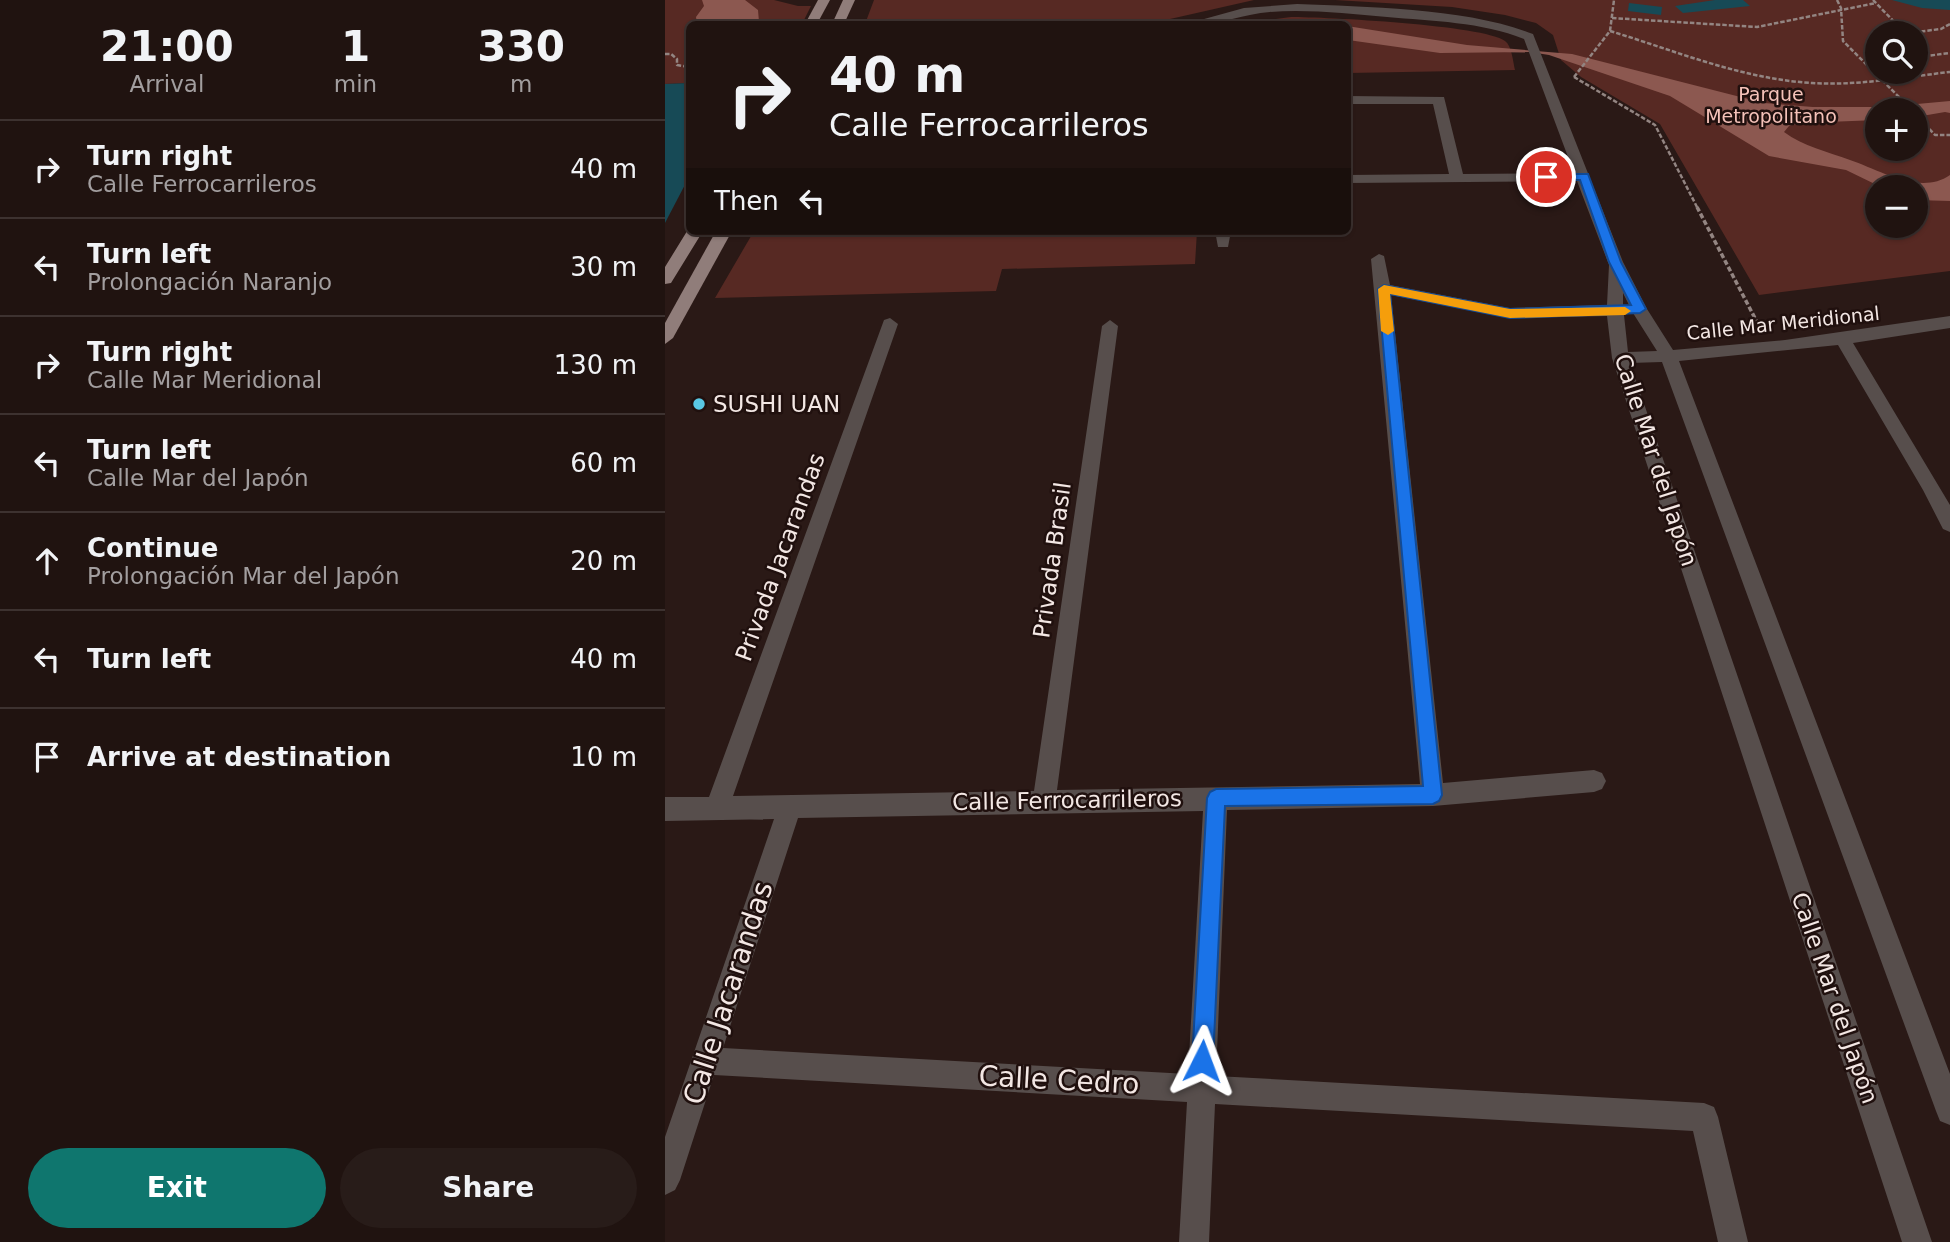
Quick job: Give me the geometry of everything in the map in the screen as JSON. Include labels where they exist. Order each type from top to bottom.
[{"type":"main road","points":[[813,21],[824,0]]},
{"type":"main road","points":[[839,21],[849,0]]},
{"type":"main road","points":[[665,279],[692,235]]},
{"type":"main road","points":[[665,338],[722,235]]},
{"type":"street","points":[[1205,21],[1259,9],[1314,9],[1474,23],[1517,30],[1529,37],[1615,262]]},
{"type":"street","points":[[1236,14],[1245,21]]},
{"type":"street","points":[[1351,100],[1439,100],[1457,177]]},
{"type":"street","points":[[1351,179],[1584,177]]},
{"type":"street","points":[[1379,259],[1433,795]]},
{"type":"street","name":"Calle Mar del Japón","points":[[1615,262],[1669,356],[1950,1111]]},
{"type":"street","name":"Calle Mar del Japón","points":[[1615,262],[1615,312],[1620,358],[1917,1242]]},
{"type":"street","points":[[1384,289],[1510,313],[1615,312],[1640,309]]},
{"type":"street","name":"Calle Mar Meridional","points":[[1620,358],[1771,349],[1950,323]]},
{"type":"street","name":"Privada Jacarandas","points":[[717,808],[890,324]]},
{"type":"street","name":"Privada Brasil","points":[[1044,801],[1110,326]]},
{"type":"street","points":[[1843,340],[1940,485],[1950,524]]},
{"type":"street","name":"Calle Ferrocarrileros","points":[[665,809],[1433,795],[1594,781]]},
{"type":"street","points":[[1194,1242],[1216,798]]},
{"type":"street","name":"Calle Jacarandas","points":[[665,1180],[790,806]]},
{"type":"street","name":"Calle Cedro","points":[[707,1060],[1705,1117],[1733,1242]]},
{"type":"path","points":[[1580,69],[1610,31],[1613,0]]},
{"type":"path","points":[[1837,0],[1841,8],[1843,41],[1865,63]]},
{"type":"path","points":[[1612,18],[1757,27],[1874,1],[1894,21]]},
{"type":"path","points":[[1928,30],[1941,29],[1950,24]]},
{"type":"path","points":[[1610,31],[1761,76],[1792,82],[1865,80]]},
{"type":"path","points":[[1928,56],[1950,53]]},
{"type":"path","points":[[665,54],[677,59],[677,65],[686,66]]},
{"type":"path","points":[[1928,74],[1950,72]]},
{"type":"path","points":[[1574,77],[1655,125],[1771,349]]},
{"type":"path","points":[[1886,84],[1900,98]]},
{"type":"path","points":[[1928,127],[1935,135],[1950,135]]},
{"type":"green space","points":[[665,0],[774,0],[811,6],[804,21],[686,21],[686,83],[665,84]]},
{"type":"green space","points":[[874,0],[1254,0],[1161,21],[866,21]]},
{"type":"green space","name":"Parque Metropolitano","points":[[1335,0],[1950,0],[1950,271],[1759,295],[1660,124],[1581,77],[1561,60],[1553,35],[1536,23],[1452,7]]},
{"type":"green space","points":[[1291,17],[1335,18],[1467,30],[1505,41],[1511,50],[1515,70],[1351,73],[1351,21],[1260,21]]},
{"type":"green space","points":[[752,235],[1197,235],[1195,264],[1002,269],[996,291],[715,298]]},
{"type":"shaded area","points":[[702,0],[745,0],[758,10],[759,21],[697,21],[696,17],[704,6]]},
{"type":"shaded area","points":[[1351,27],[1467,45],[1572,54],[1764,103],[1865,107],[1865,121],[1801,123],[1789,126],[1784,132],[1807,145],[1889,175],[1865,175],[1865,179],[1846,170],[1769,156],[1670,96],[1549,55],[1530,52],[1440,53],[1351,40]]},
{"type":"shaded area","points":[[1950,101],[1950,113],[1928,115],[1928,103]]},
{"type":"shaded area","points":[[1950,175],[1950,201],[1928,200],[1928,183]]},
{"type":"building","points":[[1715,0],[1743,0],[1750,6],[1683,13],[1675,6]]},
{"type":"building","points":[[1892,0],[1950,0],[1950,10],[1922,8]]},
{"type":"building","points":[[1629,3],[1662,7],[1661,15],[1628,11]]},
{"type":"building","points":[[686,83],[686,183],[665,223],[665,84]]},
{"type":"slow traffic","points":[[1388,331],[1384,289],[1510,313],[1625,311]]},
{"type":"place","name":"SUSHI UAN","points":[[699,404]]},
{"type":"route","points":[[1202,1061],[1216,798],[1433,795],[1384,289],[1510,313],[1615,312],[1640,309],[1615,262],[1584,177],[1546,177]]}]
